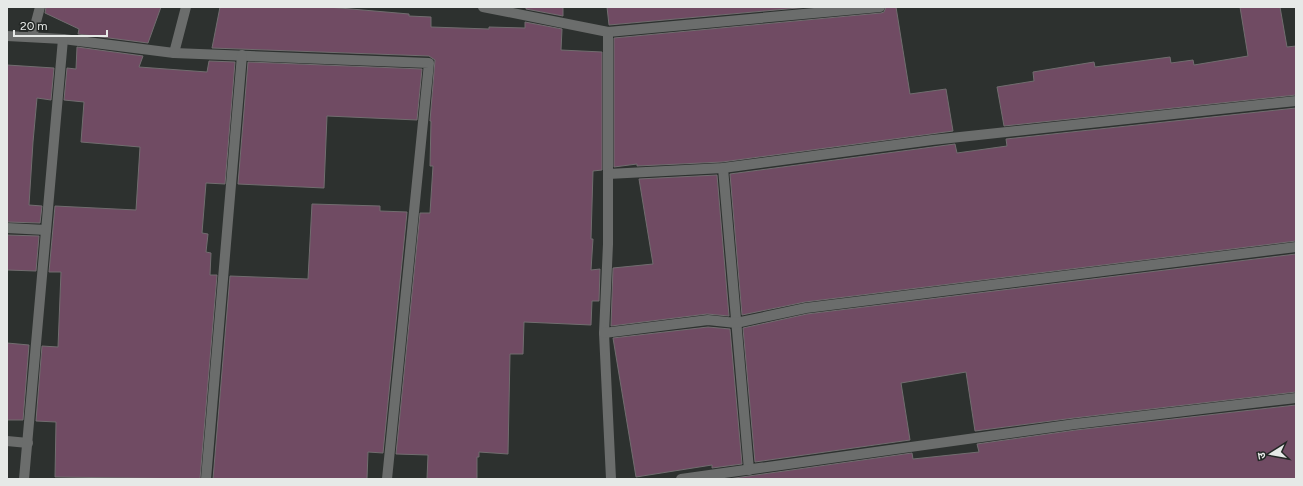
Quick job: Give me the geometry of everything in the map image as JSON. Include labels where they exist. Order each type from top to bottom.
[{"type":"street","points":[[32,38],[40,7]]},
{"type":"street","points":[[174,53],[186,7]]},
{"type":"street","points":[[483,7],[608,32],[880,7]]},
{"type":"street","points":[[608,32],[608,174],[604,333],[611,479]]},
{"type":"street","points":[[7,36],[63,39],[174,53],[429,63],[387,479]]},
{"type":"street","points":[[24,479],[63,39]]},
{"type":"street","points":[[206,479],[242,55]]},
{"type":"street","points":[[608,174],[723,168],[932,140],[1296,101]]},
{"type":"street","points":[[723,168],[749,470]]},
{"type":"street","points":[[7,228],[46,230]]},
{"type":"street","points":[[604,333],[708,320],[736,323],[806,308],[1296,247]]},
{"type":"street","points":[[681,479],[1067,425],[1296,398]]},
{"type":"street","points":[[7,441],[28,443]]},
{"type":"building","points":[[46,7],[161,7],[148,43],[78,34],[79,29],[45,13]]},
{"type":"building","points":[[220,7],[328,7],[409,14],[409,16],[431,17],[431,27],[489,29],[489,27],[525,28],[525,22],[562,29],[561,50],[602,52],[602,170],[593,171],[591,239],[593,239],[591,270],[600,269],[599,301],[592,301],[591,325],[524,322],[523,354],[510,354],[508,454],[479,452],[479,457],[477,457],[477,479],[427,479],[428,455],[396,454],[420,213],[430,213],[433,166],[430,166],[430,121],[435,60],[429,56],[212,48]]},
{"type":"building","points":[[526,7],[563,7],[563,16],[526,9]]},
{"type":"building","points":[[607,7],[809,7],[609,25]]},
{"type":"building","points":[[886,7],[896,7],[910,94],[946,89],[953,131],[722,162],[637,166],[637,164],[614,167],[614,38],[881,13],[884,12]]},
{"type":"building","points":[[1240,7],[1280,7],[1287,47],[1296,46],[1296,95],[1004,126],[997,87],[1034,81],[1033,72],[1094,62],[1095,67],[1170,57],[1171,63],[1193,60],[1194,65],[1248,56]]},
{"type":"building","points":[[77,47],[143,56],[139,67],[207,72],[209,61],[235,62],[225,184],[206,183],[202,233],[208,234],[206,252],[211,253],[210,275],[217,275],[200,479],[55,477],[56,422],[36,421],[42,346],[58,347],[61,272],[49,272],[55,206],[136,210],[140,147],[81,142],[84,102],[64,100],[67,68],[76,69]]},
{"type":"building","points":[[248,62],[422,69],[417,120],[327,116],[324,188],[238,184]]},
{"type":"building","points":[[7,65],[54,68],[51,100],[37,98],[33,142],[29,205],[42,206],[40,223],[7,222]]},
{"type":"building","points":[[1296,108],[1296,241],[805,302],[742,315],[730,174],[955,144],[957,153],[1007,146],[1006,139]]},
{"type":"building","points":[[717,175],[729,316],[707,314],[611,326],[613,268],[653,264],[639,179]]},
{"type":"building","points":[[312,204],[380,206],[380,211],[407,212],[383,453],[368,452],[367,479],[213,479],[230,276],[308,279]]},
{"type":"building","points":[[7,235],[39,236],[36,271],[7,270]]},
{"type":"building","points":[[1296,254],[1296,392],[975,431],[966,372],[901,383],[910,440],[755,462],[743,328],[807,314]]},
{"type":"building","points":[[708,327],[730,329],[742,464],[712,468],[712,465],[636,477],[613,338]]},
{"type":"building","points":[[7,343],[29,345],[23,420],[7,420]]},
{"type":"building","points":[[1296,405],[1296,479],[728,479],[912,453],[913,459],[979,452],[977,444],[1076,430]]}]
